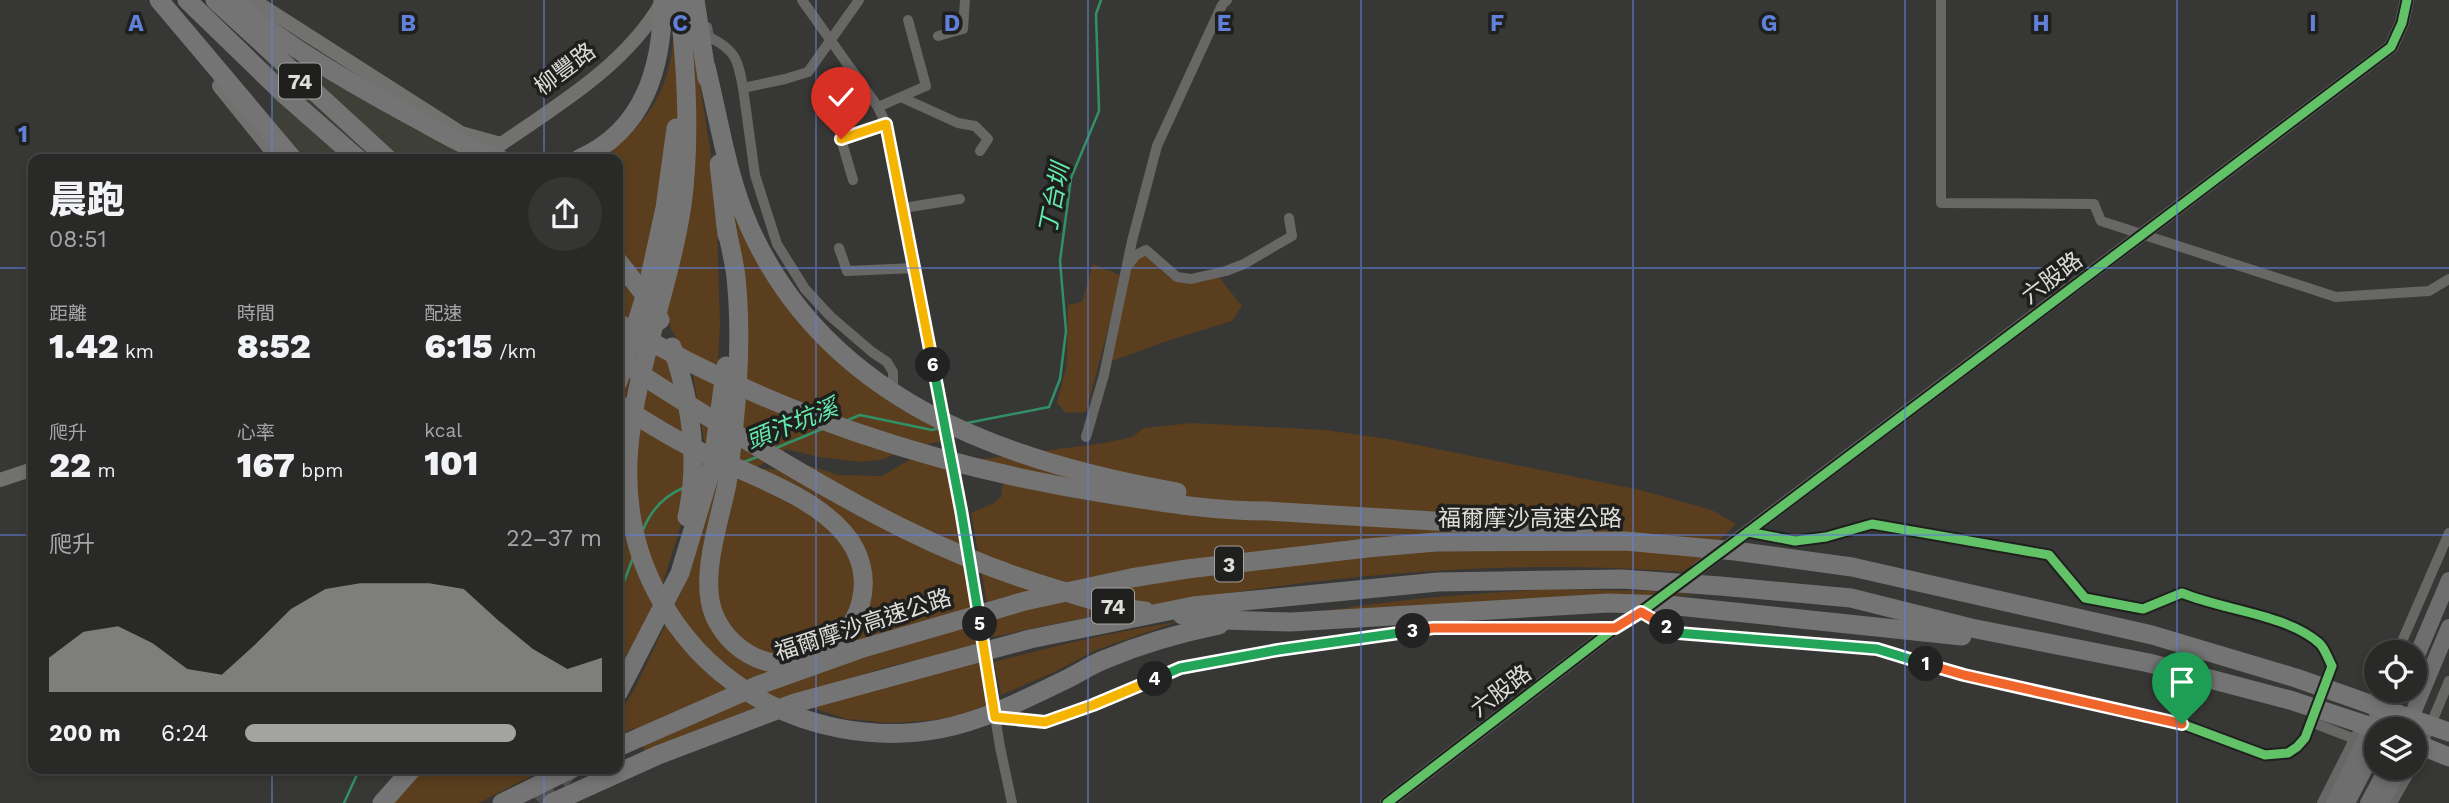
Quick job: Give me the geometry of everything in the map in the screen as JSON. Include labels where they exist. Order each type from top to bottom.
[{"type":"highway","points":[[159,0],[289,154]]},
{"type":"highway","name":"74","points":[[187,0],[283,93],[352,154]]},
{"type":"highway","name":"74","points":[[215,0],[383,154]]},
{"type":"highway","points":[[231,0],[272,33],[329,70],[456,140],[500,152]]},
{"type":"highway","points":[[592,154],[621,131],[645,96],[659,53],[664,0]]},
{"type":"highway","points":[[679,0],[687,138],[682,205],[638,390],[626,458],[628,503],[634,540],[647,576],[666,611],[702,657],[733,683],[765,703],[795,717],[845,730],[908,733],[941,729],[980,717],[1104,659],[1182,632],[1321,605],[1369,589]]},
{"type":"highway","points":[[623,684],[655,623],[678,558],[690,506],[710,477],[728,349],[726,224],[695,0]]},
{"type":"highway","points":[[706,67],[734,181],[748,225],[769,266],[821,335],[876,383],[933,417],[1020,453],[1105,478],[1247,503],[1267,510]]},
{"type":"highway","points":[[329,70],[373,106],[457,154]]},
{"type":"highway","points":[[623,367],[641,312],[662,222],[683,71]]},
{"type":"highway","points":[[248,106],[295,154]]},
{"type":"highway","points":[[623,267],[651,303],[669,337],[691,418],[710,477],[719,523],[710,567],[709,599],[716,622],[729,640],[741,650],[766,662],[799,662],[814,657],[831,645],[854,622],[864,595],[863,567],[844,532],[792,495],[697,451],[623,407]]},
{"type":"highway","points":[[623,326],[764,397],[886,443],[960,465],[1070,489],[1230,511],[1267,510],[1600,531],[1625,541]]},
{"type":"highway","name":"74","points":[[623,362],[862,509],[920,539],[982,565],[1103,604],[1132,610],[1222,620],[1292,622],[1608,603],[1668,605],[1983,639],[2018,636]]},
{"type":"highway","name":"福爾摩沙高速公路","points":[[624,743],[760,685],[860,649],[1026,601],[1186,569],[1436,542],[1625,541],[1735,551],[1852,567],[2152,635],[2296,678],[2449,733]]},
{"type":"highway","name":"3","points":[[623,771],[795,703],[1007,645],[1192,606],[1438,582],[1622,579],[1851,598],[1971,628],[2149,663],[2290,700],[2364,724]]},
{"type":"highway","points":[[2427,748],[2449,757]]},
{"type":"highway","points":[[382,803],[408,774]]},
{"type":"highway","points":[[502,803],[561,774]]},
{"type":"highway","name":"3","points":[[552,803],[616,774]]},
{"type":"main road","points":[[2424,640],[2449,580]]},
{"type":"main road","points":[[2420,640],[2431,623]]},
{"type":"main road","points":[[2412,717],[2449,627]]},
{"type":"main road","points":[[2334,803],[2384,703]]},
{"type":"main road","points":[[2415,717],[2416,707]]},
{"type":"main road","points":[[2347,803],[2364,770]]},
{"type":"main road","points":[[2368,803],[2380,780]]},
{"type":"main road","points":[[2381,803],[2393,780]]},
{"type":"street","points":[[151,0],[274,154]]},
{"type":"street","points":[[253,0],[461,133],[500,152]]},
{"type":"street","name":"柳豐路","points":[[500,152],[598,75],[654,17],[664,0]]},
{"type":"street","points":[[702,0],[709,37],[726,45],[738,64],[755,175],[776,244],[805,289],[830,316],[887,362],[893,372],[893,387],[904,398],[944,423]]},
{"type":"street","points":[[802,0],[878,107],[886,124],[961,510],[1012,803]]},
{"type":"street","points":[[743,88],[808,72],[830,37],[859,0]]},
{"type":"street","points":[[939,36],[963,29],[965,0]]},
{"type":"street","points":[[1086,437],[1104,375],[1145,188],[1157,146],[1182,87],[1222,5],[1227,0]]},
{"type":"street","points":[[1941,0],[1941,203],[2094,204],[2101,221],[2336,297],[2429,292],[2449,279]]},
{"type":"street","name":"六股路","points":[[1697,570],[2391,47],[2402,23],[2407,0]]},
{"type":"street","points":[[878,107],[926,86],[908,20]]},
{"type":"street","points":[[902,98],[958,123],[975,126],[988,139],[980,150]]},
{"type":"street","points":[[853,180],[841,139],[886,124]]},
{"type":"street","points":[[903,208],[960,199]]},
{"type":"street","points":[[1128,266],[1136,256],[1146,250],[1177,277],[1191,279],[1226,271],[1244,264],[1292,236],[1289,218]]},
{"type":"street","points":[[839,248],[847,271],[915,268]]},
{"type":"street","points":[[0,480],[28,471]]},
{"type":"street","points":[[1641,612],[1678,633],[1877,649],[1964,675],[2182,724],[2265,755],[2277,756],[2288,753],[2305,738],[2332,666],[2321,644],[2300,629],[2203,602],[2182,593],[2143,609],[2085,598],[2049,555],[1872,524],[1826,537],[1795,541],[1748,532]]},
{"type":"street","points":[[2403,640],[2449,533]]},
{"type":"street","name":"六股路","points":[[1387,803],[1615,628],[1641,612]]},
{"type":"street","points":[[995,717],[1045,722],[1180,668],[1278,650],[1433,628],[1615,628]]},
{"type":"street","points":[[2427,733],[2449,681]]},
{"type":"street","points":[[2322,803],[2372,703]]},
{"type":"street","points":[[2311,722],[2355,739]]},
{"type":"street","points":[[2392,803],[2405,780]]},
{"type":"shaded area","points":[[699,0],[700,85],[710,149],[717,228],[720,323],[717,385],[705,446],[692,370],[668,322],[623,259],[623,154],[607,154],[645,118],[655,102],[669,67],[673,26]]},
{"type":"shaded area","points":[[260,6],[487,145],[474,154],[302,154],[274,129]]},
{"type":"shaded area","points":[[727,180],[785,297],[938,423],[944,441],[915,446],[880,460],[860,462],[819,457],[786,449],[756,468],[780,470],[811,466],[838,475],[882,476],[916,456],[943,450],[979,636],[988,704],[955,717],[892,723],[847,719],[807,706],[956,651],[887,667],[754,708],[645,752],[634,728],[623,734],[623,707],[633,692],[682,590],[723,442],[734,480]]},
{"type":"shaded area","points":[[1148,256],[1165,274],[1178,281],[1218,276],[1242,306],[1232,321],[1112,361],[1130,268],[1138,257]]},
{"type":"shaded area","points":[[1093,264],[1122,276],[1086,412],[1066,413],[1057,403],[1067,364],[1068,305],[1082,302]]},
{"type":"shaded area","points":[[623,281],[661,335],[670,361],[687,440],[682,522],[655,608],[623,666]]},
{"type":"shaded area","points":[[1192,423],[1325,430],[1388,439],[1640,490],[1712,510],[1736,524],[1698,562],[1683,572],[1510,568],[1336,579],[1164,604],[993,637],[971,513],[1001,497],[1005,469],[966,461],[1104,443],[1132,437],[1144,428]]},
{"type":"shaded area","points":[[1551,589],[1650,591],[1695,595],[1571,598],[1298,616],[1393,602]]},
{"type":"shaded area","points":[[1177,622],[1096,650],[1001,695],[994,662],[1085,639]]},
{"type":"shaded area","points":[[420,774],[535,774],[479,803],[394,803]]},
{"type":"waterway","name":"丁台圳","points":[[967,423],[1049,407],[1060,379],[1066,331],[1060,261],[1071,178],[1099,111],[1096,14],[1101,0]]},
{"type":"waterway","name":"頭汴坑溪","points":[[848,420],[860,415],[932,430],[940,428]]},
{"type":"waterway","name":"頭汴坑溪","points":[[776,448],[822,429]]},
{"type":"waterway","name":"頭汴坑溪","points":[[744,462],[757,457]]},
{"type":"waterway","name":"頭汴坑溪","points":[[643,530],[659,504],[683,488]]},
{"type":"waterway","name":"頭汴坑溪","points":[[623,585],[634,555]]},
{"type":"waterway","name":"頭汴坑溪","points":[[344,803],[357,774]]},
{"type":"tunnel","points":[[540,803],[566,774]]},
{"type":"cycle path","points":[[1387,803],[1615,628],[1641,612],[1748,532],[2391,47],[2402,23],[2407,0]]},
{"type":"cycle path","points":[[1641,612],[1678,633],[1877,649],[1964,675],[2182,724],[2265,755],[2288,753],[2305,738],[2332,666],[2319,643],[2289,625],[2182,593],[2143,609],[2085,598],[2049,555],[1872,524],[1826,537],[1795,541],[1748,532]]},
{"type":"route","points":[[841,139],[886,124],[961,510],[995,717],[1045,722],[1180,668],[1278,650],[1433,628],[1615,628],[1641,612],[1678,633],[1877,649],[1964,675],[2182,724]]}]
